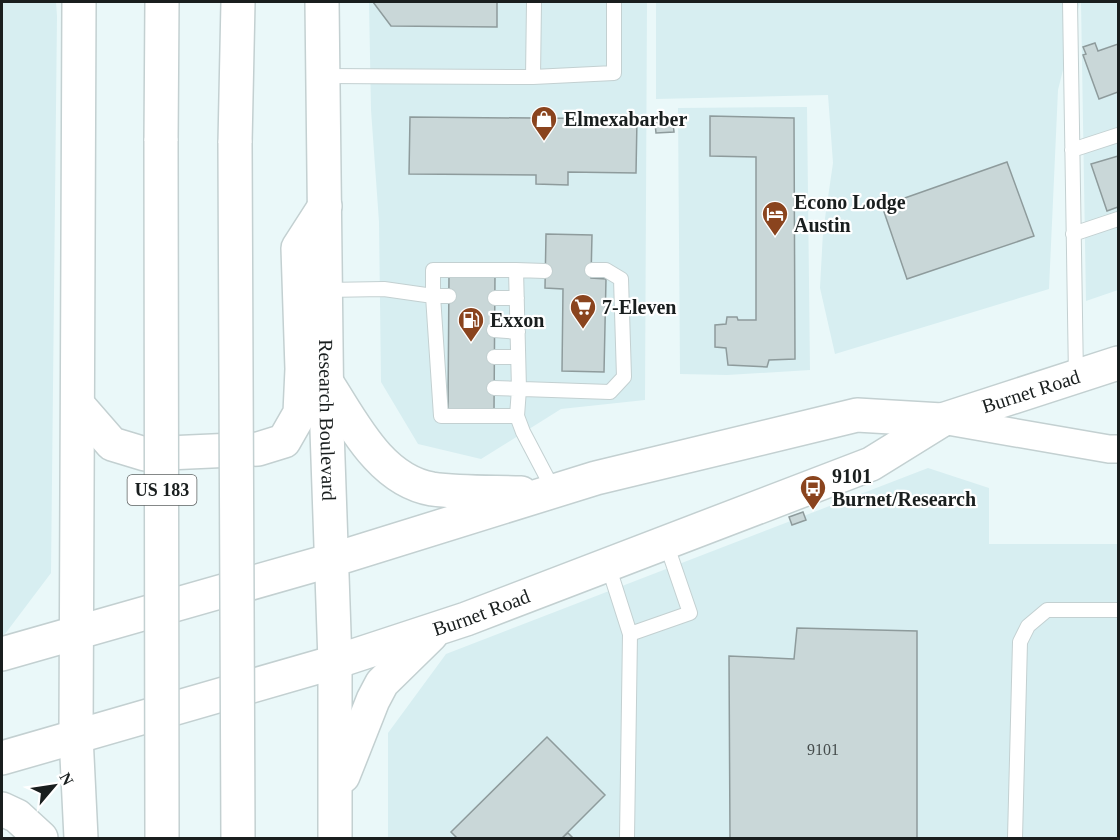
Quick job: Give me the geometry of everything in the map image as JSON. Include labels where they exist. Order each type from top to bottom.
[{"type":"main road","points":[[80,2],[76,736],[81,838]]},
{"type":"main road","name":"US 183","points":[[162,2],[162,838]]},
{"type":"main road","points":[[238,2],[235,143],[238,838]]},
{"type":"main road","name":"Research Boulevard","points":[[322,2],[327,383],[335,662],[336,838]]},
{"type":"main road","points":[[78,405],[112,444],[145,454],[258,450],[284,441],[300,413],[302,369],[298,248],[325,206]]},
{"type":"main road","name":"Burnet Road","points":[[2,758],[335,662],[438,628],[871,464],[942,420],[1119,363]]},
{"type":"main road","points":[[327,383],[375,454],[399,476],[430,489],[548,493]]},
{"type":"main road","name":"Burnet Road","points":[[2,654],[332,560],[596,478],[857,415],[942,420]]},
{"type":"main road","points":[[336,792],[382,683],[438,628]]},
{"type":"main road","points":[[2,809],[17,816],[41,838]]},
{"type":"street","points":[[942,420],[1119,449]]},
{"type":"lane","points":[[533,77],[534,2]]},
{"type":"lane","points":[[323,76],[533,77],[614,73],[614,2]]},
{"type":"lane","points":[[1070,2],[1076,377]]},
{"type":"lane","points":[[1072,150],[1119,135]]},
{"type":"lane","points":[[1073,234],[1119,219]]},
{"type":"lane","points":[[518,416],[441,416],[442,328],[433,296],[433,270],[545,270]]},
{"type":"lane","points":[[516,270],[518,416],[548,493]]},
{"type":"lane","points":[[494,388],[610,392],[624,377],[621,279],[606,270],[592,270]]},
{"type":"lane","points":[[326,290],[384,289],[449,296]]},
{"type":"lane","points":[[495,298],[517,298]]},
{"type":"lane","points":[[494,330],[518,332]]},
{"type":"lane","points":[[494,357],[518,357]]},
{"type":"lane","points":[[630,634],[690,613],[666,543]]},
{"type":"lane","points":[[608,565],[630,634],[627,838]]},
{"type":"lane","points":[[1015,838],[1020,642],[1028,626],[1047,610],[1119,610]]},
{"type":"shaded area","points":[[2,2],[56,2],[57,16],[51,573],[2,635]]},
{"type":"shaded area","points":[[369,2],[647,2],[645,400],[561,409],[481,459],[418,444],[381,382],[379,222],[371,110]]},
{"type":"shaded area","points":[[656,2],[1080,2],[1058,90],[1049,289],[835,354],[820,288],[823,232],[833,163],[828,95],[656,99]]},
{"type":"shaded area","points":[[1081,2],[1118,2],[1118,290],[1086,301]]},
{"type":"shaded area","points":[[807,107],[810,370],[727,375],[680,374],[678,108]]},
{"type":"shaded area","points":[[928,468],[989,488],[989,544],[1118,544],[1118,838],[388,838],[388,733],[446,654]]},
{"type":"building","points":[[373,2],[497,2],[497,27],[391,26]]},
{"type":"building","points":[[1095,43],[1098,51],[1118,44],[1118,92],[1099,99],[1083,55],[1086,54],[1083,47]]},
{"type":"building","name":"Econo Lodge Austin","points":[[710,116],[794,118],[795,359],[769,360],[767,367],[728,365],[726,348],[715,347],[715,325],[726,324],[727,317],[737,317],[738,320],[756,320],[756,157],[710,156]]},
{"type":"building","points":[[410,117],[637,119],[636,173],[568,172],[568,185],[536,184],[536,175],[409,174]]},
{"type":"building","points":[[673,122],[674,132],[656,133],[655,123]]},
{"type":"building","points":[[1118,156],[1118,207],[1107,211],[1091,164]]},
{"type":"building","points":[[1007,162],[1034,236],[907,279],[882,206]]},
{"type":"building","name":"7-Eleven","points":[[546,234],[592,235],[591,278],[606,279],[604,372],[562,371],[563,289],[545,288]]},
{"type":"building","name":"Exxon","points":[[449,274],[495,274],[494,411],[448,411]]},
{"type":"building","points":[[803,512],[806,520],[792,525],[789,517]]},
{"type":"building","points":[[797,628],[917,631],[917,838],[730,838],[729,656],[794,659]]},
{"type":"building","points":[[547,737],[605,795],[562,838],[457,838],[451,832]]},
{"type":"building","points":[[568,833],[573,838],[562,838]]},
{"type":"place","name":"Elmexabarber","points":[[544,142]]},
{"type":"place","name":"Econo Lodge Austin","points":[[775,237]]},
{"type":"place","name":"7-Eleven","points":[[583,330]]},
{"type":"place","name":"Exxon","points":[[471,343]]},
{"type":"place","name":"9101 Burnet/Research","points":[[813,511]]}]
